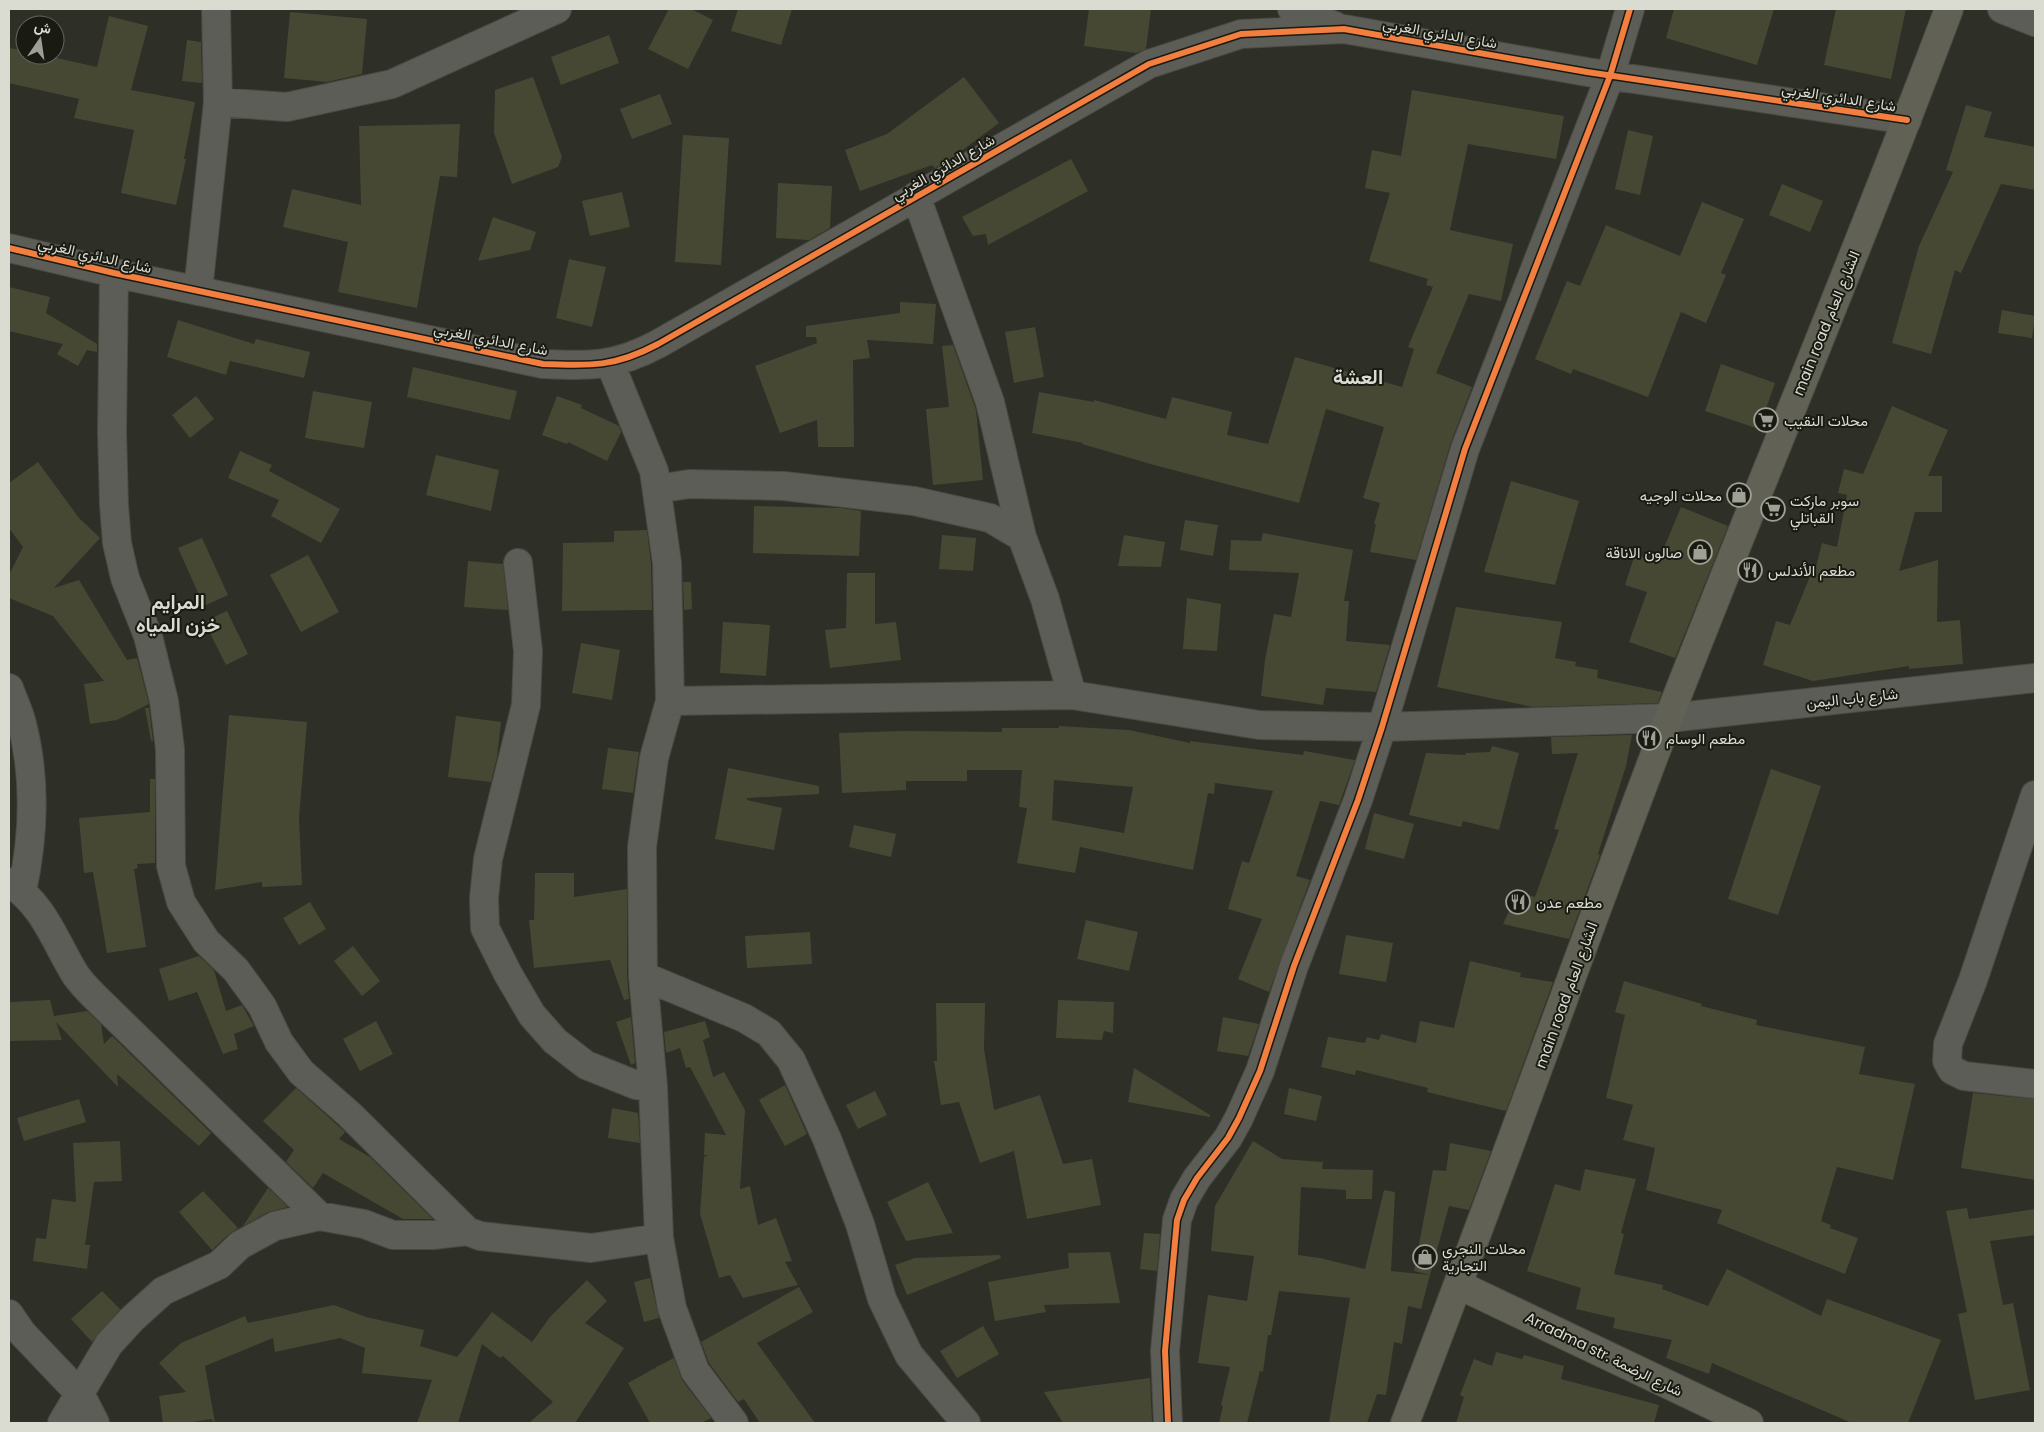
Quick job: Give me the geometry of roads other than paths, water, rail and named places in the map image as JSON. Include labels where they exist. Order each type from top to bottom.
[{"type":"main road","name":"main road الشارع العام","points":[[1405,1423],[1459,1285],[1669,718],[1907,120],[1949,9]]},
{"type":"main road","name":"Arradma str. شارع الرضمة","points":[[1459,1285],[1749,1423]]},
{"type":"street","points":[[198,291],[218,102],[216,9]]},
{"type":"street","points":[[218,102],[287,107],[392,84],[558,9]]},
{"type":"street","points":[[1292,9],[1344,29]]},
{"type":"street","points":[[1168,1423],[1165,1352],[1177,1220],[1184,1200],[1197,1178],[1228,1138],[1260,1071],[1294,966],[1358,800],[1382,727],[1465,449],[1610,76],[1630,9]]},
{"type":"street","points":[[2002,9],[2035,22]]},
{"type":"street","name":"شارع الدائري الغربي","points":[[9,248],[114,273],[543,364],[578,365],[610,363],[636,355],[658,344],[1149,64],[1240,34],[1344,29],[1610,76],[1907,120]]},
{"type":"street","points":[[916,196],[990,402],[1022,537],[1045,598],[1072,695]]},
{"type":"street","points":[[114,273],[112,432],[117,543],[125,578],[148,636],[164,701],[170,748],[171,866],[181,902],[206,941],[236,970],[262,1006],[280,1042],[301,1072],[349,1114],[467,1232]]},
{"type":"street","points":[[610,363],[654,470],[667,563],[670,701],[654,758],[642,847],[643,976],[653,1087],[659,1238],[672,1308],[695,1371],[734,1423]]},
{"type":"street","points":[[657,489],[689,484],[784,486],[914,501],[990,518],[1022,537]]},
{"type":"street","points":[[518,563],[528,651],[526,705],[488,859],[484,898],[485,928],[508,974],[532,1015],[555,1041],[586,1065],[636,1085],[653,1087]]},
{"type":"street","name":"شارع باب اليمن","points":[[670,701],[1072,695],[1259,725],[1382,727],[1669,718],[2035,678]]},
{"type":"street","points":[[9,688],[21,720],[30,767],[32,818],[28,863],[15,886],[47,920],[73,971],[94,996],[319,1216]]},
{"type":"street","points":[[2035,795],[1973,980],[1948,1044],[1947,1061],[1952,1070],[1964,1076],[2035,1084]]},
{"type":"street","points":[[643,976],[744,1018],[769,1033],[791,1060],[837,1165],[860,1224],[882,1299],[910,1355],[966,1423]]},
{"type":"street","points":[[62,1423],[109,1344],[131,1320],[164,1291],[219,1265],[240,1246],[275,1226],[319,1216],[364,1224],[393,1236],[467,1232],[480,1236],[591,1248],[659,1238]]},
{"type":"street","points":[[9,1314],[22,1333],[80,1394],[95,1423]]},
{"type":"place","name":"محلات النقيب","points":[[1766,420]]},
{"type":"place","name":"محلات الوجيه","points":[[1739,495]]},
{"type":"place","name":"سوبر ماركت القباتلي","points":[[1773,509]]},
{"type":"place","name":"صالون الاناقة","points":[[1700,552]]},
{"type":"place","name":"مطعم الأندلس","points":[[1750,570]]},
{"type":"place","name":"مطعم الوسام","points":[[1649,738]]},
{"type":"place","name":"مطعم عدن","points":[[1518,902]]},
{"type":"place","name":"محلات النجري التجارية","points":[[1425,1257]]},
{"type":"district","name":"العشة","points":[[1358,377]]},
{"type":"district","name":"المرايم خزن المياه","points":[[178,614]]}]
